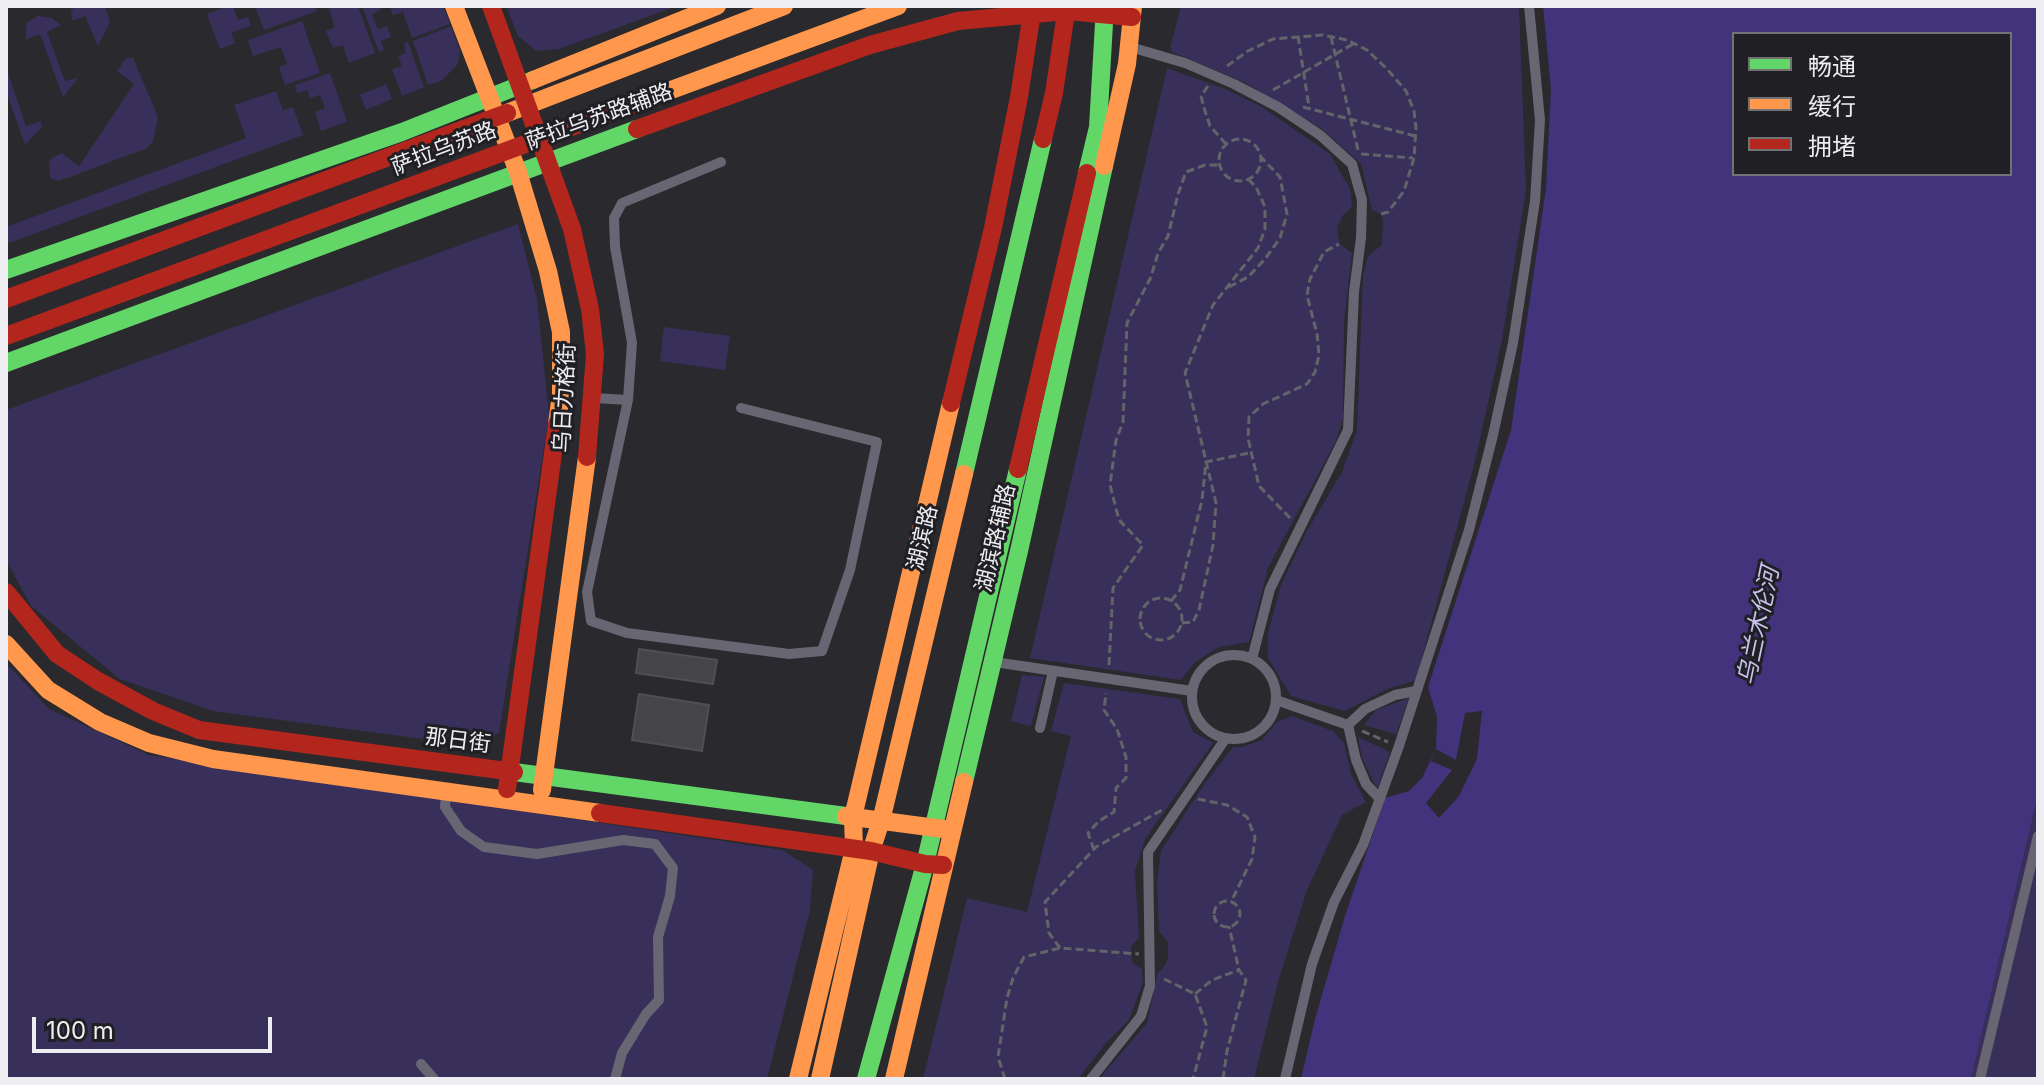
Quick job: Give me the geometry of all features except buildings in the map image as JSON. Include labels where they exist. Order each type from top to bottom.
[{"type":"street","name":"乌日力格街","points":[[454,6],[518,172],[548,271],[561,332],[561,394],[505,800]]},
{"type":"street","name":"乌日力格街","points":[[491,6],[572,229],[590,309],[595,354],[590,431],[540,805]]},
{"type":"street","points":[[6,270],[387,137],[520,87],[717,6]]},
{"type":"street","name":"萨拉乌苏路","points":[[6,299],[496,118],[784,6]]},
{"type":"street","name":"萨拉乌苏路","points":[[6,336],[898,6]]},
{"type":"street","points":[[798,1079],[862,850],[853,817],[993,228],[1033,9]]},
{"type":"street","name":"萨拉乌苏路辅路","points":[[6,363],[549,160],[870,45],[958,21],[1033,9],[1132,11]]},
{"type":"street","name":"湖滨路","points":[[820,1079],[862,850],[881,821],[1054,93],[1067,9]]},
{"type":"street","points":[[894,1079],[934,865],[1098,127],[1105,11]]},
{"type":"street","name":"湖滨路辅路","points":[[942,829],[992,662],[1019,551],[1127,64],[1132,11]]},
{"type":"street","name":"那日街","points":[[6,592],[57,654],[153,711],[199,730],[942,829]]},
{"type":"street","points":[[6,644],[48,690],[100,722],[149,743],[213,759],[862,850],[934,865]]},
{"type":"street","points":[[866,1079],[934,865]]},
{"type":"lane","points":[[1285,1079],[1312,964],[1334,902],[1363,845],[1380,799],[1469,530],[1513,343],[1535,201],[1540,120],[1529,6]]},
{"type":"lane","points":[[1137,49],[1185,63],[1215,76],[1278,107],[1320,135],[1352,164],[1362,200],[1348,430],[1270,589],[1252,659]]},
{"type":"lane","points":[[721,162],[622,203],[614,218],[615,247],[632,343],[628,400],[587,592],[591,621],[627,633],[789,654],[822,651],[850,570],[877,442],[741,408]]},
{"type":"lane","points":[[592,398],[628,400]]},
{"type":"lane","points":[[1232,656],[1252,659],[1273,681],[1274,710],[1263,727],[1246,738],[1226,738],[1208,730],[1201,723],[1193,704],[1192,691],[1199,675],[1213,661],[1232,656]]},
{"type":"lane","points":[[992,662],[1192,691]]},
{"type":"lane","points":[[1040,728],[1053,671]]},
{"type":"lane","points":[[1348,725],[1365,709],[1416,691]]},
{"type":"lane","points":[[1276,700],[1348,725]]},
{"type":"lane","points":[[1348,725],[1356,760],[1366,784],[1380,799]]},
{"type":"lane","points":[[1091,1079],[1141,1016],[1150,986],[1148,852],[1226,738]]},
{"type":"lane","points":[[446,792],[445,807],[461,831],[484,847],[537,854],[623,840],[655,844],[673,868],[670,896],[658,937],[659,1000],[646,1014],[622,1053],[615,1079]]},
{"type":"lane","points":[[1980,1079],[2038,836]]},
{"type":"lane","points":[[421,1064],[434,1079]]},
{"type":"path","points":[[1298,36],[1311,122]]},
{"type":"path","points":[[1331,37],[1361,164]]},
{"type":"path","points":[[1226,144],[1210,126],[1201,96],[1215,76],[1248,51],[1273,39],[1331,37],[1354,44],[1367,50],[1406,91],[1414,111],[1414,158],[1404,191],[1388,212],[1381,214]]},
{"type":"path","points":[[1266,93],[1354,44]]},
{"type":"path","points":[[1298,105],[1416,136]]},
{"type":"path","points":[[1237,139],[1250,141],[1261,157],[1258,170],[1241,181],[1227,177],[1219,157],[1226,144],[1237,139]]},
{"type":"path","points":[[1349,153],[1414,158]]},
{"type":"path","points":[[1226,289],[1248,277],[1265,259],[1280,238],[1287,214],[1280,177],[1261,157]]},
{"type":"path","points":[[1094,850],[1088,833],[1099,821],[1114,812],[1116,788],[1126,778],[1126,757],[1117,729],[1104,710],[1113,588],[1143,545],[1119,520],[1110,485],[1116,440],[1123,422],[1127,323],[1168,236],[1186,172],[1205,165],[1220,165]]},
{"type":"path","points":[[1182,623],[1193,622],[1199,610],[1213,545],[1216,503],[1185,373],[1213,305],[1258,248],[1265,229],[1265,207],[1256,187],[1248,179]]},
{"type":"path","points":[[1299,525],[1259,486],[1248,438],[1249,417],[1263,404],[1307,384],[1315,372],[1319,355],[1317,334],[1307,295],[1310,279],[1324,252],[1339,244]]},
{"type":"path","points":[[1206,462],[1251,453]]},
{"type":"path","points":[[1171,601],[1180,590],[1202,500],[1206,462]]},
{"type":"path","points":[[1159,598],[1171,601],[1180,610],[1182,623],[1175,635],[1162,640],[1148,636],[1140,617],[1147,604],[1159,598]]},
{"type":"path","points":[[1348,725],[1399,746]]},
{"type":"path","points":[[1060,948],[1049,933],[1045,902],[1094,850],[1152,813],[1183,800],[1227,805],[1247,817],[1255,837],[1252,859],[1231,902]]},
{"type":"path","points":[[1231,902],[1238,907],[1240,915],[1236,923],[1221,925],[1215,915],[1219,904],[1231,902]]},
{"type":"path","points":[[1223,1079],[1227,1051],[1246,980],[1239,970],[1229,926]]},
{"type":"path","points":[[1005,1079],[998,1057],[1007,998],[1024,957],[1060,948],[1149,955]]},
{"type":"path","points":[[1195,994],[1212,980],[1239,970]]},
{"type":"path","points":[[1149,974],[1167,979],[1195,994],[1207,1027],[1193,1079]]},
{"type":"shaded area","points":[[76,6],[105,6],[110,22],[98,46],[85,16],[72,21],[71,11]]},
{"type":"shaded area","points":[[233,6],[238,20],[248,17],[251,26],[231,33],[235,43],[220,49],[207,14]]},
{"type":"shaded area","points":[[255,6],[315,6],[317,11],[264,30]]},
{"type":"shaded area","points":[[358,6],[375,53],[349,63],[343,45],[333,48],[326,31],[335,27],[329,9]]},
{"type":"shaded area","points":[[362,6],[379,6],[381,10],[372,14],[378,29],[387,26],[391,37],[381,41],[384,50],[379,52]]},
{"type":"shaded area","points":[[390,6],[443,6],[450,24],[412,38],[403,12],[393,15]]},
{"type":"shaded area","points":[[677,6],[559,49],[536,51],[518,36],[507,8]]},
{"type":"shaded area","points":[[1181,6],[1519,6],[1526,190],[1502,340],[1475,461],[1416,680],[1385,690],[1345,711],[1291,696],[1268,658],[1268,634],[1281,585],[1307,531],[1342,472],[1357,430],[1363,275],[1368,256],[1382,245],[1383,220],[1381,214],[1372,210],[1361,164],[1322,129],[1244,82],[1172,52],[1170,48]]},
{"type":"shaded area","points":[[38,16],[52,18],[61,25],[47,32],[65,81],[78,78],[63,97],[40,34],[25,40],[27,22]]},
{"type":"shaded area","points":[[302,21],[320,73],[285,85],[279,67],[287,64],[281,47],[253,56],[248,40]]},
{"type":"shaded area","points":[[451,26],[460,50],[458,64],[441,81],[428,85],[413,41]]},
{"type":"shaded area","points":[[408,42],[424,87],[402,96],[392,69],[402,66],[398,56],[406,53],[404,43]]},
{"type":"shaded area","points":[[126,58],[133,58],[158,117],[153,141],[147,148],[59,181],[50,178],[49,163],[62,153],[79,166],[134,84],[117,71]]},
{"type":"shaded area","points":[[6,67],[26,126],[41,121],[42,127],[25,145],[6,91]]},
{"type":"shaded area","points":[[1167,68],[1225,89],[1262,107],[1330,154],[1350,189],[1352,207],[1343,215],[1337,228],[1340,244],[1352,253],[1344,322],[1343,419],[1336,441],[1268,568],[1249,642],[1219,647],[1195,662],[1181,680],[1030,658]]},
{"type":"shaded area","points":[[330,73],[347,122],[321,131],[315,112],[325,108],[320,95],[310,98],[307,90],[297,93],[295,85]]},
{"type":"shaded area","points":[[386,84],[392,99],[366,110],[360,95]]},
{"type":"shaded area","points":[[276,91],[283,110],[293,107],[303,135],[6,244],[6,227],[246,138],[234,105]]},
{"type":"shaded area","points":[[518,224],[537,299],[549,415],[499,733],[476,746],[213,711],[120,679],[31,606],[6,560],[6,410]]},
{"type":"shaded area","points":[[664,327],[730,336],[725,370],[660,361]]},
{"type":"shaded area","points":[[6,663],[49,709],[149,755],[782,850],[813,870],[810,910],[767,1079],[6,1079]]},
{"type":"shaded area","points":[[1022,675],[1044,677],[1031,726],[1011,721]]},
{"type":"shaded area","points":[[1064,683],[1180,699],[1193,732],[1213,743],[1145,839],[1135,871],[1139,938],[1131,946],[1132,962],[1142,969],[1143,982],[1129,1020],[1078,1079],[923,1079],[967,898],[1027,912],[1071,736],[1051,731]]},
{"type":"shaded area","points":[[1409,698],[1396,734],[1364,725],[1376,710]]},
{"type":"shaded area","points":[[1291,716],[1333,731],[1344,743],[1351,774],[1366,802],[1342,815],[1307,890],[1278,982],[1254,1079],[1099,1079],[1147,1023],[1158,972],[1168,959],[1168,942],[1159,931],[1157,883],[1161,851],[1203,786],[1233,747],[1262,740],[1276,723]]},
{"type":"shaded area","points":[[1358,737],[1390,752],[1377,789],[1362,758]]},
{"type":"shaded area","points":[[2038,796],[2038,1079],[1971,1079],[2033,819]]},
{"type":"water","name":"乌兰木伦河","points":[[1543,6],[2038,6],[2038,796],[1971,1079],[1301,1079],[1345,916],[1385,798],[1409,791],[1422,778],[1436,749],[1437,717],[1428,687],[1511,430],[1546,188],[1551,89]]},
{"type":"pier","points":[[1482,711],[1477,759],[1459,796],[1439,818],[1426,803],[1452,770],[1431,761],[1436,749],[1456,760],[1465,713]]},
{"type":"traffic: fast","points":[[1087,173],[1098,127],[1105,6]]},
{"type":"traffic: fast","points":[[6,270],[402,132],[533,80]]},
{"type":"traffic: fast","points":[[6,363],[637,129]]},
{"type":"traffic: fast","points":[[964,474],[1043,139]]},
{"type":"traffic: fast","points":[[964,782],[1019,551],[1104,166]]},
{"type":"traffic: fast","points":[[866,1079],[925,864],[1018,469]]},
{"type":"traffic: fast","points":[[514,772],[846,816]]},
{"type":"traffic: slow","points":[[454,6],[518,172],[548,271],[561,332],[561,394],[557,424]]},
{"type":"traffic: slow","points":[[533,80],[717,6]]},
{"type":"traffic: slow","points":[[507,113],[784,6]]},
{"type":"traffic: slow","points":[[655,96],[898,6]]},
{"type":"traffic: slow","points":[[1104,166],[1127,64],[1133,6]]},
{"type":"traffic: slow","points":[[798,1079],[854,849],[853,817],[951,403]]},
{"type":"traffic: slow","points":[[542,790],[587,457]]},
{"type":"traffic: slow","points":[[820,1079],[871,851],[881,821],[964,474]]},
{"type":"traffic: slow","points":[[6,644],[48,690],[100,722],[149,743],[213,759],[600,813]]},
{"type":"traffic: slow","points":[[894,1079],[964,782]]},
{"type":"traffic: slow","points":[[846,816],[951,830]]},
{"type":"traffic: jam","points":[[491,6],[572,229],[590,309],[595,354],[587,457]]},
{"type":"traffic: jam","points":[[951,403],[993,228],[1033,6]]},
{"type":"traffic: jam","points":[[1043,139],[1054,93],[1067,6]]},
{"type":"traffic: jam","points":[[637,129],[870,45],[958,21],[1067,11],[1132,17]]},
{"type":"traffic: jam","points":[[6,336],[655,96]]},
{"type":"traffic: jam","points":[[6,299],[507,113]]},
{"type":"traffic: jam","points":[[1018,469],[1087,173]]},
{"type":"traffic: jam","points":[[507,789],[557,424]]},
{"type":"traffic: jam","points":[[6,592],[57,654],[153,711],[199,730],[514,772]]},
{"type":"traffic: jam","points":[[600,813],[871,851],[925,864],[943,865]]}]
